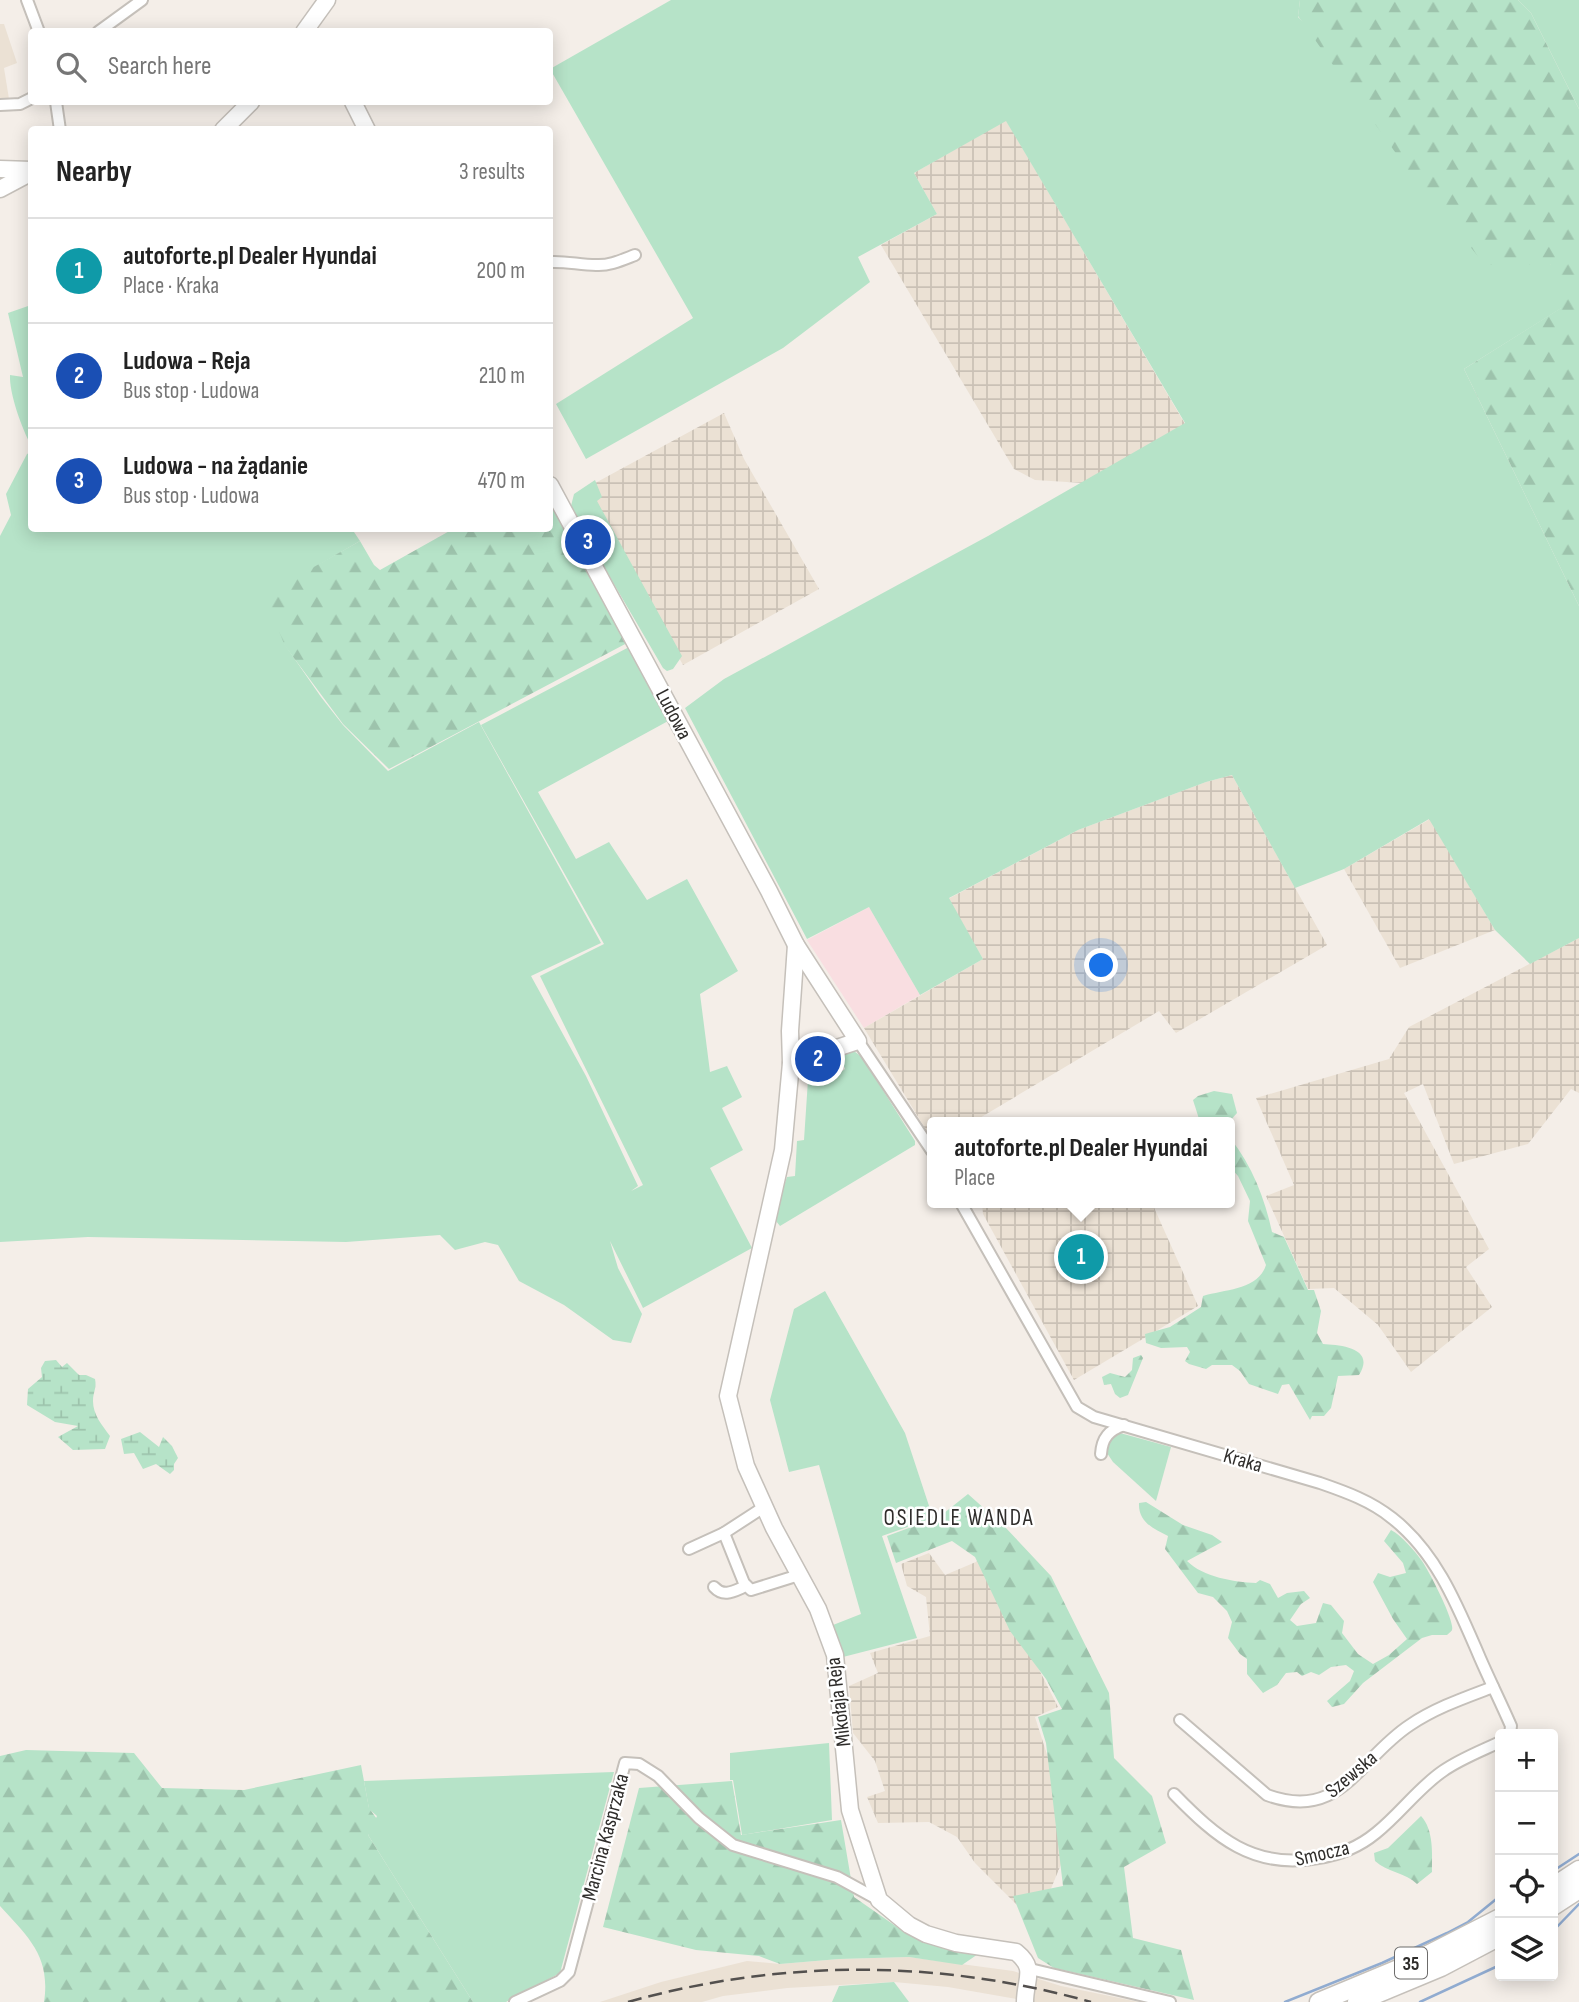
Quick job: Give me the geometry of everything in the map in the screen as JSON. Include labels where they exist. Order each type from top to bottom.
[{"type":"main road","points":[[1558,1884],[1579,1870]]},
{"type":"main road","points":[[1558,1903],[1579,1889]]},
{"type":"main road","name":"35","points":[[1319,2002],[1408,1965],[1495,1921]]},
{"type":"main road","name":"35","points":[[1357,2002],[1441,1967],[1495,1940]]},
{"type":"street","points":[[27,0],[38,28]]},
{"type":"street","points":[[104,28],[142,0]]},
{"type":"street","points":[[307,28],[327,0]]},
{"type":"street","points":[[316,15],[319,28]]},
{"type":"street","points":[[0,105],[13,105],[28,99]]},
{"type":"street","points":[[56,105],[59,126]]},
{"type":"street","points":[[227,126],[248,105]]},
{"type":"street","points":[[354,105],[365,126]]},
{"type":"street","points":[[0,170],[26,174]]},
{"type":"street","points":[[0,188],[26,174]]},
{"type":"street","points":[[553,262],[567,261],[598,266],[635,256]]},
{"type":"street","name":"Ludowa","points":[[553,491],[796,945],[927,1144]]},
{"type":"street","points":[[796,945],[790,1031],[791,1063],[858,1041]]},
{"type":"street","name":"Mikołaja Reja","points":[[791,1063],[783,1150],[728,1396],[746,1466],[764,1507],[818,1609],[835,1655],[850,1810],[879,1900]]},
{"type":"street","name":"Kraka","points":[[964,1208],[1077,1407],[1094,1417],[1356,1495],[1391,1517],[1422,1546],[1444,1580],[1511,1729]]},
{"type":"street","points":[[1101,1454],[1102,1442],[1106,1436],[1115,1428],[1124,1425]]},
{"type":"street","points":[[690,1549],[724,1533],[764,1507]]},
{"type":"street","points":[[724,1533],[746,1586],[751,1590],[799,1574]]},
{"type":"street","points":[[714,1587],[726,1594],[746,1586]]},
{"type":"street","name":"Szewska","points":[[1180,1720],[1267,1795],[1283,1801],[1310,1802],[1345,1785],[1409,1725],[1439,1708],[1493,1687]]},
{"type":"street","name":"Smocza","points":[[1174,1794],[1220,1837],[1240,1849],[1264,1858],[1305,1861],[1346,1851],[1366,1841],[1440,1773],[1495,1745]]},
{"type":"street","name":"Marcina Kasprzaka","points":[[515,2002],[560,1981],[569,1972],[625,1763],[639,1764],[657,1776],[699,1818],[733,1845],[837,1877],[879,1900]]},
{"type":"street","points":[[879,1900],[909,1926],[926,1934],[956,1943],[1016,1952],[1024,1958],[1030,1969],[1025,2002]]},
{"type":"street","points":[[1030,1969],[1170,2002]]},
{"type":"shaded area","points":[[0,24],[4,24],[17,63],[4,68],[9,99],[0,100]]},
{"type":"shaded area","points":[[1006,120],[1185,424],[1083,483],[1035,480],[1014,469],[881,245],[937,214],[914,173]]},
{"type":"shaded area","points":[[724,413],[744,459],[819,589],[683,665],[586,488]]},
{"type":"shaded area","points":[[1232,775],[1327,945],[1176,1033],[1159,1011],[981,1117],[927,1117],[926,1130],[864,1028],[983,959],[948,899],[1078,830],[1206,782]]},
{"type":"shaded area","points":[[1430,819],[1495,930],[1400,968],[1344,869]]},
{"type":"shaded area","points":[[869,907],[920,995],[864,1028],[807,940]]},
{"type":"shaded area","points":[[1579,938],[1579,1093],[1571,1089],[1528,1144],[1454,1164],[1423,1084],[1404,1093],[1489,1249],[1466,1267],[1492,1307],[1411,1372],[1378,1325],[1334,1288],[1308,1289],[1266,1196],[1294,1185],[1256,1098],[1389,1059],[1409,1027]]},
{"type":"shaded area","points":[[982,1208],[1154,1208],[1198,1306],[1074,1380],[983,1214]]},
{"type":"shaded area","points":[[929,1553],[945,1575],[983,1559],[1058,1707],[1035,1717],[1058,1789],[1064,1857],[1050,1891],[1017,1905],[975,1863],[957,1837],[929,1822],[878,1823],[867,1797],[885,1791],[875,1761],[853,1733],[849,1686],[878,1673],[870,1653],[930,1636],[926,1597],[907,1586],[901,1564]]},
{"type":"shaded area","points":[[909,1957],[1013,1971],[1061,1986],[1139,2002],[1034,2002],[948,1987],[894,1982],[787,1988],[723,1996],[702,2002],[600,2002],[661,1982],[747,1961],[780,1964]]},
{"type":"green space","points":[[671,0],[1300,0],[1298,17],[1550,264],[1576,299],[1464,369],[1579,606],[1579,938],[1530,964],[1495,930],[1429,819],[1344,869],[1295,888],[1232,775],[1206,782],[1078,830],[949,898],[983,959],[920,995],[869,907],[807,939],[685,708],[724,679],[988,536],[1185,423],[1006,121],[914,173],[937,214],[858,257],[870,282],[783,348],[586,459],[556,404],[693,318],[553,74],[553,67]]},
{"type":"green space","points":[[1300,0],[1518,0],[1531,13],[1579,109],[1579,606],[1464,369],[1561,308],[1550,264],[1485,265],[1405,166],[1298,16]]},
{"type":"green space","points":[[1518,0],[1579,0],[1579,109],[1531,13]]},
{"type":"green space","points":[[28,306],[28,438],[12,391],[10,375],[23,377],[8,313]]},
{"type":"green space","points":[[27,454],[28,532],[354,532],[360,541],[277,589],[285,645],[343,725],[388,771],[479,722],[601,943],[531,976],[586,1076],[638,1186],[631,1191],[643,1185],[540,976],[604,944],[481,725],[631,646],[670,720],[538,792],[576,859],[609,842],[647,900],[687,879],[738,971],[700,994],[710,1072],[727,1066],[742,1097],[722,1108],[743,1150],[710,1168],[752,1248],[643,1308],[610,1241],[618,1268],[642,1314],[631,1343],[613,1340],[564,1305],[519,1281],[498,1245],[485,1242],[455,1250],[440,1235],[346,1242],[88,1237],[0,1242],[0,536],[11,515],[6,494]]},
{"type":"green space","points":[[595,480],[602,497],[597,501],[682,656],[673,669],[667,671],[663,668],[573,514],[571,506],[574,494]]},
{"type":"green space","points":[[553,505],[629,642],[389,769],[343,724],[285,646],[264,595],[360,541],[374,565],[380,570],[448,532],[553,532]]},
{"type":"green space","points":[[851,1049],[862,1057],[915,1145],[780,1226],[776,1221],[780,1197],[787,1177],[795,1176],[797,1141],[804,1140],[809,1065],[834,1056],[841,1072],[845,1069],[839,1052]]},
{"type":"green space","points":[[1214,1091],[1232,1094],[1237,1113],[1233,1117],[1198,1117],[1193,1100]]},
{"type":"green space","points":[[1235,1145],[1257,1183],[1272,1232],[1284,1237],[1308,1290],[1314,1290],[1321,1311],[1317,1333],[1323,1344],[1347,1347],[1360,1354],[1363,1359],[1359,1375],[1338,1376],[1331,1408],[1324,1416],[1312,1416],[1310,1420],[1289,1384],[1282,1385],[1278,1394],[1249,1384],[1232,1365],[1212,1365],[1206,1369],[1189,1364],[1185,1361],[1190,1352],[1187,1347],[1161,1348],[1146,1343],[1145,1334],[1170,1327],[1201,1307],[1203,1296],[1249,1284],[1262,1273],[1266,1265],[1248,1221],[1250,1201],[1235,1173]]},
{"type":"green space","points":[[825,1291],[905,1433],[933,1518],[882,1536],[917,1638],[843,1657],[833,1625],[861,1614],[819,1465],[789,1472],[770,1400],[794,1309]]},
{"type":"green space","points":[[1141,1355],[1143,1358],[1128,1395],[1120,1398],[1111,1384],[1104,1385],[1102,1377],[1110,1373],[1125,1377],[1132,1370],[1133,1358]]},
{"type":"green space","points":[[56,1360],[62,1367],[67,1363],[79,1375],[95,1379],[95,1411],[110,1436],[105,1449],[73,1450],[58,1437],[78,1426],[55,1422],[27,1405],[28,1389],[42,1377],[41,1368],[45,1361]]},
{"type":"green space","points":[[140,1432],[159,1447],[163,1437],[172,1446],[178,1458],[170,1474],[156,1464],[143,1469],[134,1453],[124,1454],[121,1439]]},
{"type":"green space","points":[[1120,1433],[1171,1447],[1156,1501],[1113,1462],[1107,1453],[1107,1444],[1115,1434]]},
{"type":"green space","points":[[968,1494],[1005,1527],[1051,1576],[1109,1693],[1114,1758],[1152,1796],[1166,1843],[1124,1867],[1133,1938],[1181,1950],[1194,2000],[1054,1968],[1038,1958],[1013,1896],[1063,1886],[1046,1743],[1038,1717],[1062,1709],[1046,1679],[1010,1631],[975,1557],[952,1541],[896,1563],[887,1536],[939,1517]]},
{"type":"green space","points":[[1146,1502],[1183,1525],[1212,1535],[1222,1542],[1187,1561],[1201,1571],[1229,1580],[1256,1583],[1260,1580],[1270,1584],[1278,1598],[1287,1593],[1304,1591],[1310,1598],[1301,1604],[1290,1620],[1297,1626],[1316,1623],[1323,1603],[1331,1605],[1344,1621],[1342,1633],[1358,1654],[1373,1664],[1389,1655],[1407,1639],[1373,1582],[1378,1573],[1390,1577],[1406,1573],[1403,1563],[1384,1541],[1391,1530],[1408,1544],[1425,1566],[1448,1612],[1452,1630],[1447,1635],[1422,1638],[1363,1683],[1344,1704],[1332,1707],[1327,1701],[1350,1681],[1354,1671],[1346,1665],[1331,1667],[1319,1675],[1311,1672],[1302,1676],[1297,1672],[1286,1673],[1277,1685],[1263,1693],[1247,1674],[1247,1659],[1228,1638],[1232,1622],[1227,1611],[1213,1597],[1198,1593],[1165,1549],[1168,1536],[1148,1524],[1141,1515],[1139,1503]]},
{"type":"green space","points":[[829,1743],[832,1820],[742,1835],[733,1780],[730,1780],[730,1753]]},
{"type":"green space","points":[[26,1750],[134,1753],[162,1788],[244,1790],[361,1765],[369,1808],[379,1822],[368,1835],[473,2002],[44,2002],[44,1972],[41,1960],[28,1938],[0,1906],[0,1756]]},
{"type":"green space","points":[[614,1772],[560,1973],[506,2002],[473,2002],[368,1835],[377,1816],[369,1809],[364,1781]]},
{"type":"green space","points":[[732,1781],[741,1835],[841,1820],[854,1897],[907,1934],[953,1948],[981,1952],[962,1965],[909,1957],[780,1964],[759,1956],[696,1950],[603,1927],[639,1788]]},
{"type":"green space","points":[[1421,1816],[1430,1835],[1432,1872],[1417,1884],[1380,1865],[1375,1861],[1374,1853],[1388,1848]]},
{"type":"green space","points":[[894,1982],[909,2002],[832,2002],[839,1986]]},
{"type":"waterway","points":[[1558,1868],[1579,1854]]},
{"type":"waterway","points":[[1285,2002],[1382,1963],[1447,1933],[1468,1922],[1495,1900]]},
{"type":"waterway","points":[[1558,1926],[1579,1904]]},
{"type":"waterway","points":[[1420,2002],[1495,1967]]},
{"type":"railway","points":[[628,2002],[743,1978],[860,1970],[976,1978],[1091,2002]]},
{"type":"place","name":"Ludowa - na żądanie","points":[[588,542]]},
{"type":"place","name":"Ludowa - Reja","points":[[818,1059]]},
{"type":"place","name":"autoforte.pl Dealer Hyundai","points":[[1081,1257]]},
{"type":"district","name":"OSIEDLE WANDA","points":[[959,1517]]}]
